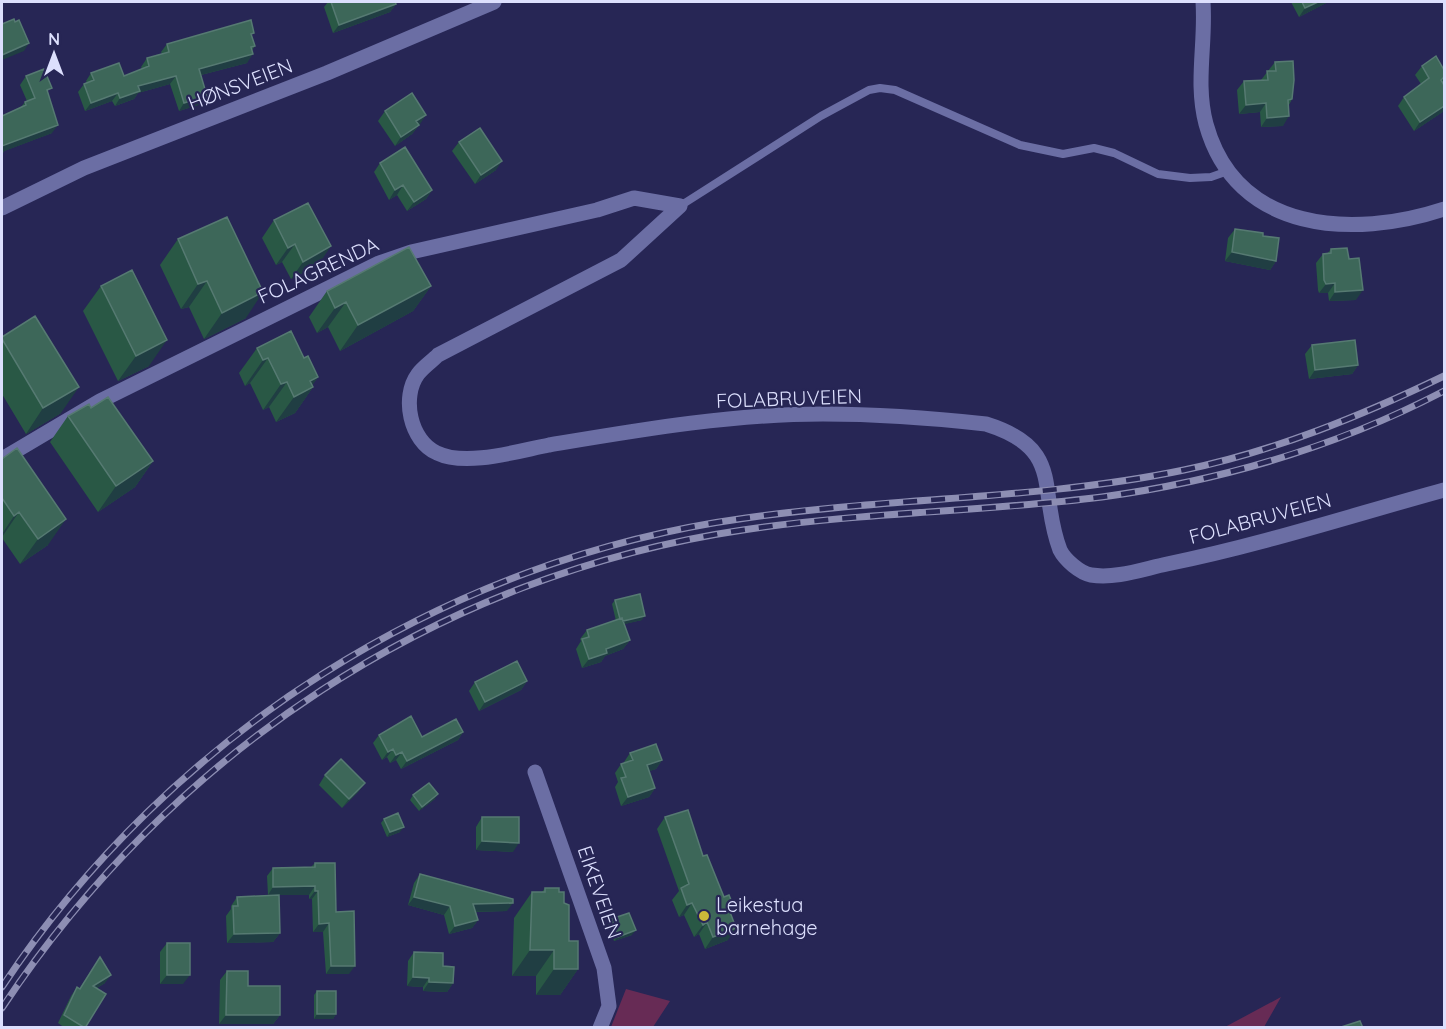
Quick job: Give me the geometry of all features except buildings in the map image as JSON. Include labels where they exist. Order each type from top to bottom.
[{"type":"street","name":"HØNSVEIEN","points":[[2,208],[84,168],[317,78],[494,2]]},
{"type":"street","points":[[1203,2],[1200,67],[1206,123],[1220,162],[1239,186],[1266,205],[1307,221],[1346,225],[1395,220],[1444,209]]},
{"type":"street","name":"FOLAGRENDA","points":[[2,459],[100,401],[379,263],[411,252],[597,210],[634,198],[680,206]]},
{"type":"street","name":"FOLABRUVEIEN","points":[[680,206],[621,260],[438,355],[417,375],[408,403],[420,439],[436,453],[455,458],[487,456],[658,426],[734,418],[823,414],[986,424],[1008,431],[1036,452],[1047,477],[1061,553],[1073,566],[1089,575],[1120,574],[1198,558],[1444,490]]},
{"type":"street","name":"EIKEVEIEN","points":[[535,772],[604,968],[609,1006],[600,1028]]},
{"type":"lane","points":[[680,206],[821,116],[869,90],[880,88],[895,90],[1020,144],[1063,154],[1094,148],[1114,153],[1158,174],[1190,178],[1211,177],[1228,171]]},
{"type":"shaded area","points":[[626,989],[670,1001],[653,1027],[611,1027]]},
{"type":"shaded area","points":[[1281,997],[1264,1027],[1225,1027]]},
{"type":"railway","points":[[2,987],[70,896],[147,813],[232,738],[324,673],[423,618],[526,573],[635,540],[746,518],[801,511],[1075,487],[1184,470],[1251,453],[1317,431],[1444,376]]},
{"type":"railway","points":[[2,1008],[70,916],[146,832],[230,757],[322,690],[419,634],[522,588],[631,553],[743,530],[833,519],[1057,502],[1102,497],[1190,481],[1278,459],[1362,429],[1444,391]]},
{"type":"place","name":"Leikestua barnehage","points":[[704,916]]}]
